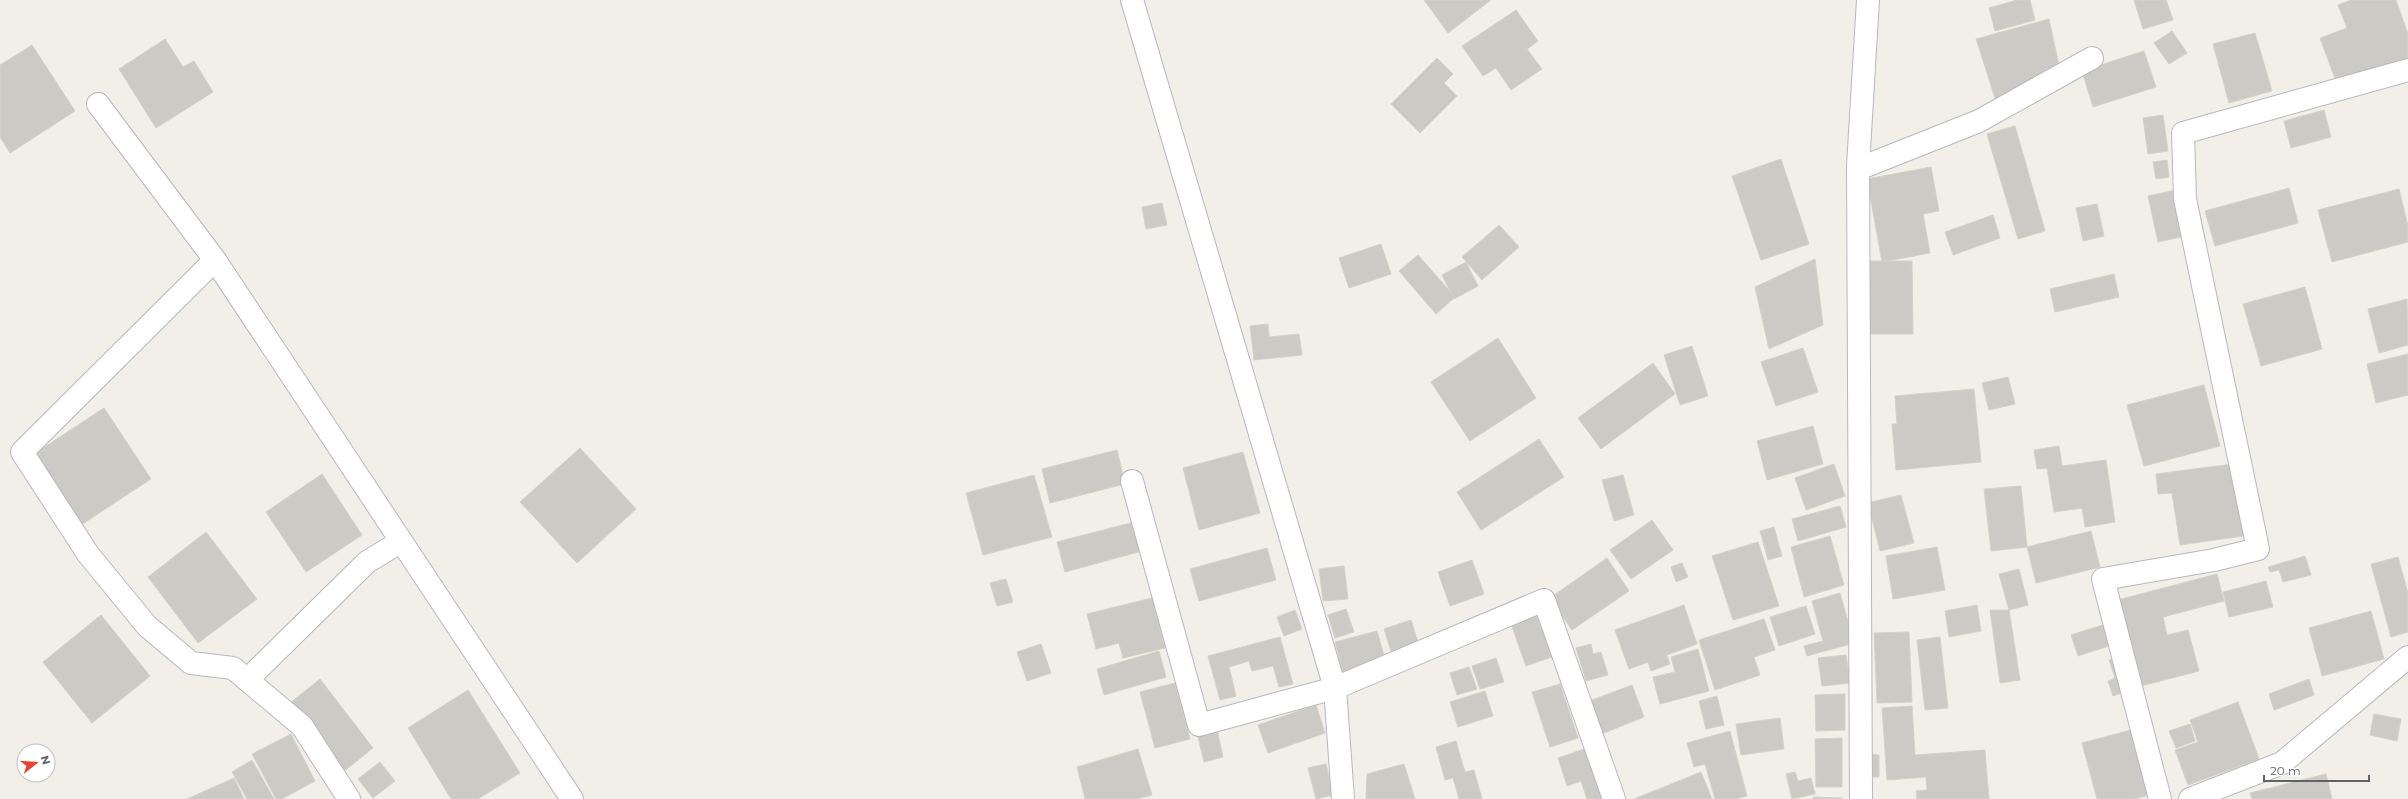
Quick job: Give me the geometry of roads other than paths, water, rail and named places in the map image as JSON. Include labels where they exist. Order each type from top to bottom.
[{"type":"street","points":[[1132,0],[1335,688],[1343,799]]},
{"type":"street","points":[[1861,799],[1858,169],[1868,0]]},
{"type":"street","points":[[1858,169],[1979,121],[2092,58]]},
{"type":"street","points":[[2160,799],[2103,579],[2214,560],[2258,549],[2184,199],[2183,133],[2408,70]]},
{"type":"street","points":[[98,104],[215,260],[400,542],[572,799]]},
{"type":"street","points":[[215,260],[22,452],[88,554],[147,626],[192,662],[233,668],[302,726],[349,799]]},
{"type":"street","points":[[1132,481],[1199,725],[1335,688],[1544,600],[1614,799]]},
{"type":"street","points":[[247,680],[367,562],[400,542]]},
{"type":"street","points":[[2190,799],[2282,763],[2408,656]]}]
